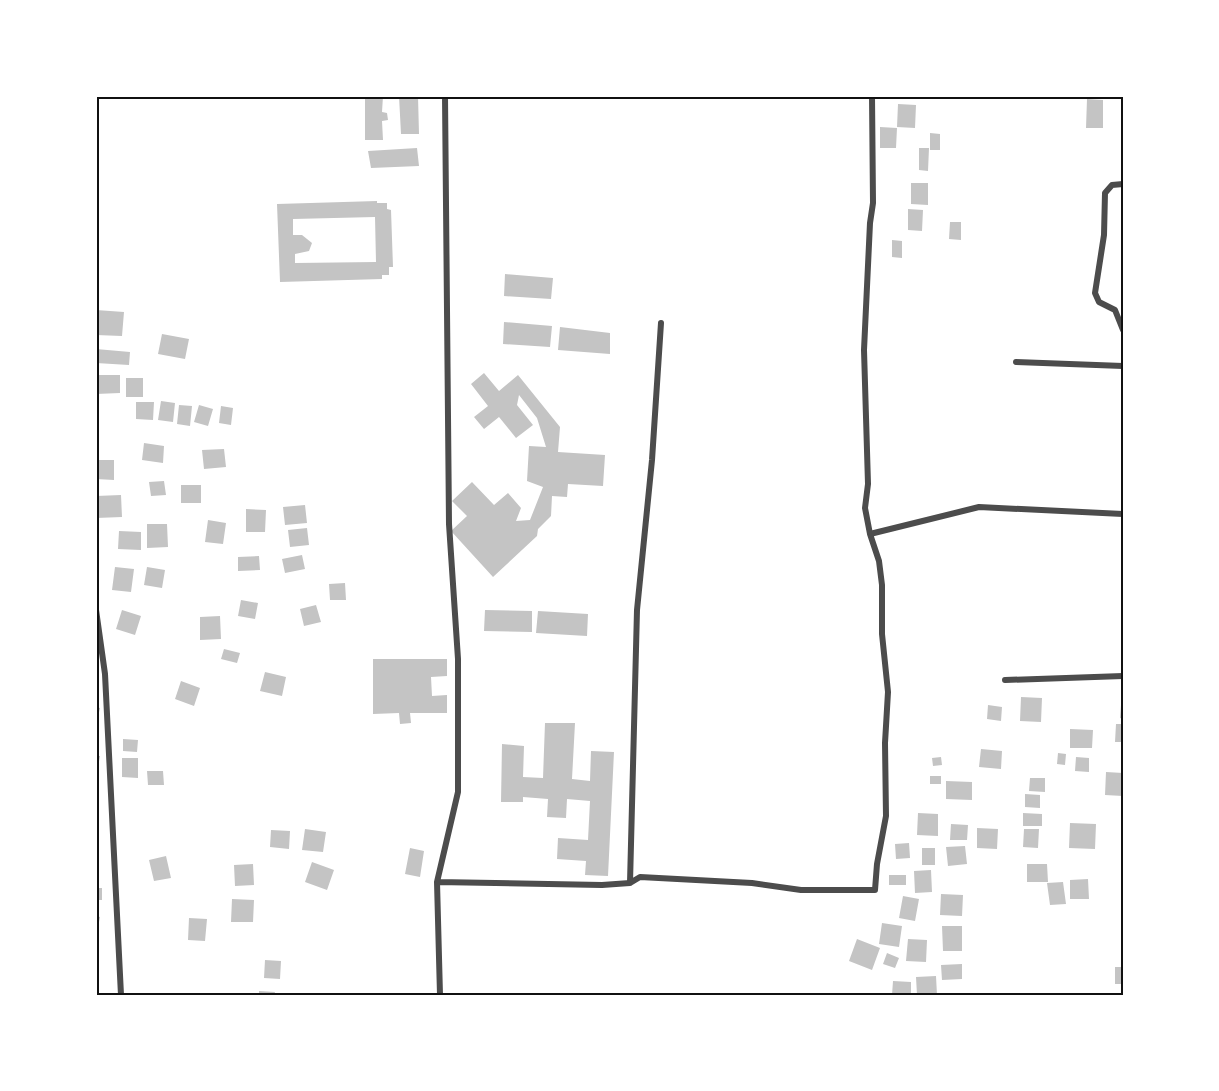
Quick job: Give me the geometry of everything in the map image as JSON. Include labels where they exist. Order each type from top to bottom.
[{"type":"street","points":[[440,995],[438,882],[458,792],[458,659],[449,524],[445,96]]},
{"type":"street","points":[[438,882],[602,885],[630,883],[640,877],[752,883],[801,890],[875,890],[877,864],[886,816],[885,742],[888,692],[882,634],[882,585],[879,561],[870,534],[865,508],[868,484],[864,351],[873,203],[872,96]]},
{"type":"street","points":[[1123,184],[1112,185],[1105,193],[1104,236],[1095,293],[1099,302],[1115,310],[1123,330]]},
{"type":"street","points":[[630,883],[637,610],[652,460],[661,323]]},
{"type":"street","points":[[1016,362],[1123,366]]},
{"type":"street","points":[[870,534],[980,507],[1123,514]]},
{"type":"street","points":[[96,610],[105,674],[121,995]]},
{"type":"street","points":[[1005,680],[1123,676]]},
{"type":"building","points":[[365,96],[383,96],[382,112],[387,113],[388,120],[382,121],[383,140],[365,140]]},
{"type":"building","points":[[399,96],[418,96],[419,134],[401,134]]},
{"type":"building","points":[[1087,99],[1103,100],[1103,128],[1086,128]]},
{"type":"building","points":[[898,104],[916,105],[915,128],[897,127]]},
{"type":"building","points":[[880,127],[897,128],[896,148],[880,148]]},
{"type":"building","points":[[930,133],[940,134],[940,150],[930,150]]},
{"type":"building","points":[[417,148],[419,166],[371,168],[368,151]]},
{"type":"building","points":[[919,148],[929,148],[928,171],[919,170]]},
{"type":"building","points":[[911,183],[928,183],[928,205],[911,204]]},
{"type":"building","points":[[377,201],[377,203],[387,203],[387,209],[391,210],[393,267],[389,267],[389,275],[382,275],[382,279],[280,282],[277,204]],"holes":[[[375,217],[376,262],[295,263],[295,254],[309,251],[312,243],[302,235],[293,235],[293,219]]]},
{"type":"building","points":[[908,209],[923,210],[922,231],[908,230]]},
{"type":"building","points":[[950,222],[961,222],[961,240],[949,239]]},
{"type":"building","points":[[892,240],[902,241],[902,258],[892,257]]},
{"type":"building","points":[[505,274],[553,278],[551,299],[504,296]]},
{"type":"building","points":[[96,310],[124,312],[122,336],[96,335]]},
{"type":"building","points":[[504,322],[552,326],[550,347],[503,344]]},
{"type":"building","points":[[560,327],[610,333],[610,354],[558,350]]},
{"type":"building","points":[[162,334],[189,339],[185,359],[158,354]]},
{"type":"building","points":[[96,349],[130,352],[129,365],[96,363]]},
{"type":"building","points":[[484,373],[499,391],[518,375],[560,427],[558,452],[605,455],[603,486],[568,484],[567,497],[552,496],[551,516],[538,529],[537,536],[493,577],[451,531],[467,516],[452,501],[472,482],[494,505],[508,493],[521,508],[516,521],[530,520],[543,487],[527,481],[529,446],[546,447],[537,418],[519,395],[517,405],[533,425],[516,438],[499,417],[484,429],[474,417],[488,406],[471,384]]},
{"type":"building","points":[[96,375],[120,375],[120,393],[96,394]]},
{"type":"building","points":[[126,378],[143,378],[143,397],[126,397]]},
{"type":"building","points":[[161,401],[175,403],[173,422],[158,420]]},
{"type":"building","points":[[136,402],[154,402],[153,420],[136,419]]},
{"type":"building","points":[[179,405],[192,406],[190,426],[177,424]]},
{"type":"building","points":[[199,405],[213,409],[208,426],[194,422]]},
{"type":"building","points":[[221,406],[233,408],[231,425],[219,423]]},
{"type":"building","points":[[144,443],[164,446],[163,463],[142,460]]},
{"type":"building","points":[[224,449],[226,467],[204,469],[202,450]]},
{"type":"building","points":[[96,460],[114,460],[114,480],[96,479]]},
{"type":"building","points":[[164,481],[166,495],[151,496],[149,482]]},
{"type":"building","points":[[181,485],[201,485],[201,503],[181,503]]},
{"type":"building","points":[[121,495],[122,517],[96,518],[96,496]]},
{"type":"building","points":[[305,505],[307,523],[285,525],[283,507]]},
{"type":"building","points":[[246,509],[266,510],[265,532],[246,532]]},
{"type":"building","points":[[208,520],[226,523],[223,544],[205,542]]},
{"type":"building","points":[[147,524],[167,524],[168,547],[147,548]]},
{"type":"building","points":[[307,528],[309,545],[290,547],[288,530]]},
{"type":"building","points":[[119,531],[141,532],[141,550],[118,549]]},
{"type":"building","points":[[302,555],[305,569],[285,573],[282,559]]},
{"type":"building","points":[[259,556],[260,570],[238,571],[238,557]]},
{"type":"building","points":[[115,567],[134,569],[131,592],[112,590]]},
{"type":"building","points":[[147,567],[165,570],[162,588],[144,585]]},
{"type":"building","points":[[345,583],[346,600],[330,600],[329,584]]},
{"type":"building","points":[[241,600],[258,603],[255,619],[238,616]]},
{"type":"building","points":[[316,605],[321,622],[304,626],[300,609]]},
{"type":"building","points":[[122,610],[141,616],[135,635],[116,629]]},
{"type":"building","points":[[485,610],[532,611],[532,632],[484,631]]},
{"type":"building","points":[[538,611],[588,614],[587,636],[536,633]]},
{"type":"building","points":[[220,616],[221,639],[200,640],[200,617]]},
{"type":"building","points":[[224,649],[240,653],[237,663],[221,659]]},
{"type":"building","points":[[373,659],[447,659],[447,676],[431,677],[432,696],[447,695],[447,713],[410,713],[411,723],[400,724],[399,713],[373,714]]},
{"type":"building","points":[[265,672],[286,677],[282,696],[260,691]]},
{"type":"building","points":[[181,681],[200,688],[194,706],[175,699]]},
{"type":"building","points":[[1021,697],[1042,698],[1041,722],[1020,721]]},
{"type":"building","points":[[988,705],[1002,707],[1001,721],[987,719]]},
{"type":"building","points":[[1121,705],[1123,705],[1123,719],[1120,718]]},
{"type":"building","points":[[96,707],[100,708],[97,721],[96,721]]},
{"type":"building","points":[[545,723],[575,723],[572,779],[590,781],[591,751],[614,752],[608,876],[585,875],[586,861],[557,859],[558,838],[588,840],[590,801],[567,799],[566,818],[547,817],[548,799],[523,797],[523,802],[501,802],[502,744],[524,746],[523,777],[543,778]]},
{"type":"building","points":[[1116,724],[1123,724],[1123,742],[1115,742]]},
{"type":"building","points":[[1070,729],[1093,730],[1092,748],[1070,748]]},
{"type":"building","points":[[123,739],[138,740],[137,752],[123,751]]},
{"type":"building","points":[[981,749],[1002,751],[1001,769],[979,767]]},
{"type":"building","points":[[1058,753],[1066,754],[1065,765],[1057,764]]},
{"type":"building","points":[[96,756],[100,756],[97,772],[96,772]]},
{"type":"building","points":[[941,757],[942,765],[933,766],[932,758]]},
{"type":"building","points":[[1076,757],[1089,758],[1089,772],[1075,771]]},
{"type":"building","points":[[122,758],[138,758],[138,778],[122,777]]},
{"type":"building","points":[[147,771],[163,771],[164,785],[148,785]]},
{"type":"building","points":[[1106,772],[1123,773],[1123,796],[1105,795]]},
{"type":"building","points":[[930,776],[941,776],[941,784],[930,784]]},
{"type":"building","points":[[1030,778],[1045,778],[1045,792],[1029,791]]},
{"type":"building","points":[[946,781],[972,782],[972,800],[946,799]]},
{"type":"building","points":[[1025,794],[1040,795],[1040,808],[1025,807]]},
{"type":"building","points":[[918,813],[938,814],[938,836],[917,835]]},
{"type":"building","points":[[1023,813],[1042,814],[1042,826],[1023,826]]},
{"type":"building","points":[[1070,823],[1096,824],[1095,849],[1069,848]]},
{"type":"building","points":[[951,824],[968,825],[967,840],[950,840]]},
{"type":"building","points":[[977,828],[998,829],[997,849],[977,848]]},
{"type":"building","points":[[305,829],[326,832],[323,852],[302,850]]},
{"type":"building","points":[[1024,829],[1039,829],[1038,848],[1023,847]]},
{"type":"building","points":[[271,830],[290,831],[289,849],[270,847]]},
{"type":"building","points":[[909,843],[910,858],[896,859],[895,844]]},
{"type":"building","points":[[965,846],[967,864],[948,866],[946,847]]},
{"type":"building","points":[[410,848],[424,851],[420,877],[405,874]]},
{"type":"building","points":[[922,848],[935,848],[935,865],[922,865]]},
{"type":"building","points":[[166,856],[171,878],[154,881],[149,860]]},
{"type":"building","points":[[312,862],[334,870],[327,890],[305,882]]},
{"type":"building","points":[[253,864],[254,885],[235,886],[234,865]]},
{"type":"building","points":[[1027,864],[1047,864],[1048,882],[1027,882]]},
{"type":"building","points":[[931,870],[932,892],[915,893],[914,871]]},
{"type":"building","points":[[889,875],[906,875],[906,885],[889,885]]},
{"type":"building","points":[[1088,879],[1089,899],[1070,899],[1070,880]]},
{"type":"building","points":[[1063,882],[1066,904],[1050,905],[1047,883]]},
{"type":"building","points":[[96,888],[102,888],[102,900],[96,900]]},
{"type":"building","points":[[941,894],[963,895],[962,916],[940,915]]},
{"type":"building","points":[[903,896],[919,899],[915,921],[899,918]]},
{"type":"building","points":[[232,899],[254,900],[253,922],[231,922]]},
{"type":"building","points":[[96,916],[100,917],[97,932],[96,932]]},
{"type":"building","points":[[189,918],[207,919],[205,941],[188,940]]},
{"type":"building","points":[[882,923],[902,926],[899,947],[879,944]]},
{"type":"building","points":[[942,926],[962,926],[962,951],[943,951]]},
{"type":"building","points":[[857,939],[880,948],[872,970],[849,961]]},
{"type":"building","points":[[908,939],[927,940],[926,962],[906,961]]},
{"type":"building","points":[[887,953],[899,958],[895,968],[883,964]]},
{"type":"building","points":[[265,960],[281,961],[280,979],[264,978]]},
{"type":"building","points":[[962,964],[962,979],[942,980],[941,965]]},
{"type":"building","points":[[1115,967],[1123,967],[1123,984],[1115,984]]},
{"type":"building","points":[[936,976],[937,995],[917,995],[916,977]]},
{"type":"building","points":[[893,981],[911,982],[911,995],[892,995]]},
{"type":"building","points":[[259,991],[275,992],[274,995],[259,995]]}]
